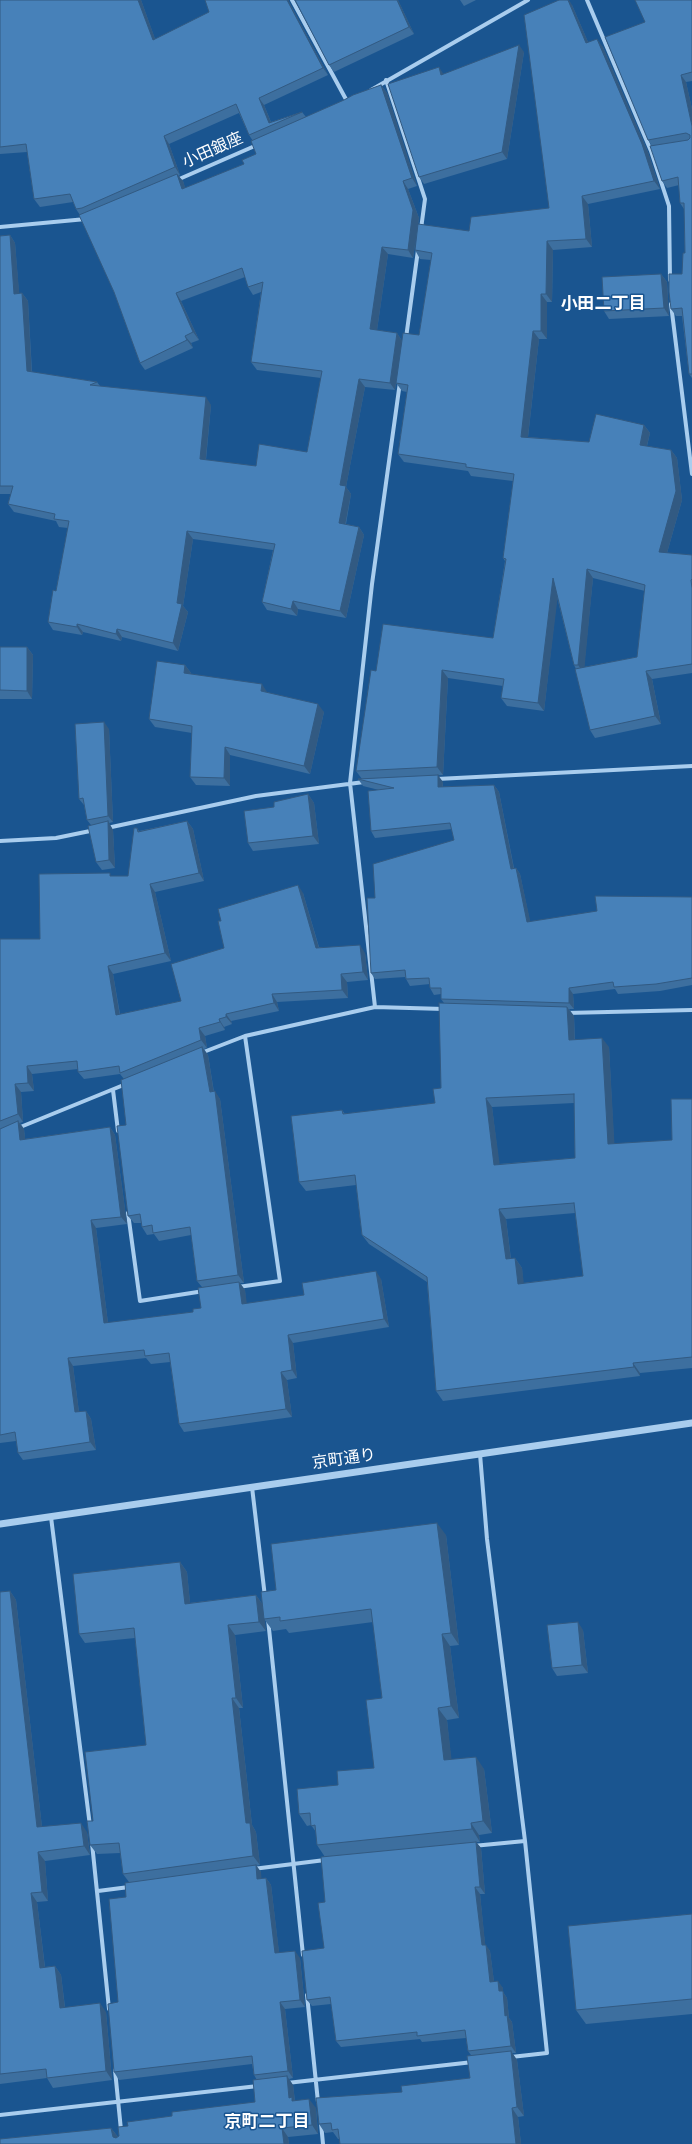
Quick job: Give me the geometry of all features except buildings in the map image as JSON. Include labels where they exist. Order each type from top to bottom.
[{"type":"street","points":[[292,0],[348,105]]},
{"type":"street","points":[[367,92],[528,0]]},
{"type":"street","points":[[587,0],[651,151],[669,206],[670,285]]},
{"type":"street","points":[[386,80],[425,199],[420,238]]},
{"type":"street","points":[[341,108],[355,101]]},
{"type":"street","name":"小田銀座","points":[[174,181],[261,143]]},
{"type":"street","points":[[651,151],[658,150]]},
{"type":"street","points":[[0,227],[88,219]]},
{"type":"street","points":[[406,340],[419,246]]},
{"type":"street","points":[[671,300],[692,474]]},
{"type":"street","points":[[375,1007],[350,783],[372,584],[401,379]]},
{"type":"street","points":[[429,779],[692,766]]},
{"type":"street","points":[[0,841],[56,838],[256,796],[366,782]]},
{"type":"street","points":[[194,1056],[245,1036],[375,1007],[452,1010]]},
{"type":"street","points":[[557,1012],[692,1010]]},
{"type":"street","points":[[233,1287],[280,1280],[245,1036]]},
{"type":"street","points":[[14,1130],[130,1082]]},
{"type":"street","points":[[113,1090],[119,1136]]},
{"type":"street","points":[[128,1207],[140,1301],[210,1291]]},
{"type":"street","name":"京町通り","points":[[0,1524],[692,1423]]},
{"type":"street","points":[[480,1454],[487,1539],[525,1841],[547,2053],[509,2057]]},
{"type":"street","points":[[252,1487],[266,1603]]},
{"type":"street","points":[[52,1517],[90,1828]]},
{"type":"street","points":[[267,1611],[304,1964]]},
{"type":"street","points":[[91,1836],[110,2015]]},
{"type":"street","points":[[471,1846],[525,1841]]},
{"type":"street","points":[[247,1870],[332,1859]]},
{"type":"street","points":[[98,1891],[137,1885]]},
{"type":"street","points":[[306,1987],[319,2108]]},
{"type":"street","points":[[284,2083],[479,2061]]},
{"type":"street","points":[[114,2062],[121,2137]]},
{"type":"street","points":[[0,2115],[118,2100],[260,2086]]},
{"type":"street","points":[[320,2115],[323,2144]]},
{"type":"district","name":"小田二丁目","points":[[603,305]]},
{"type":"district","name":"京町二丁目","points":[[267,2123]]}]
